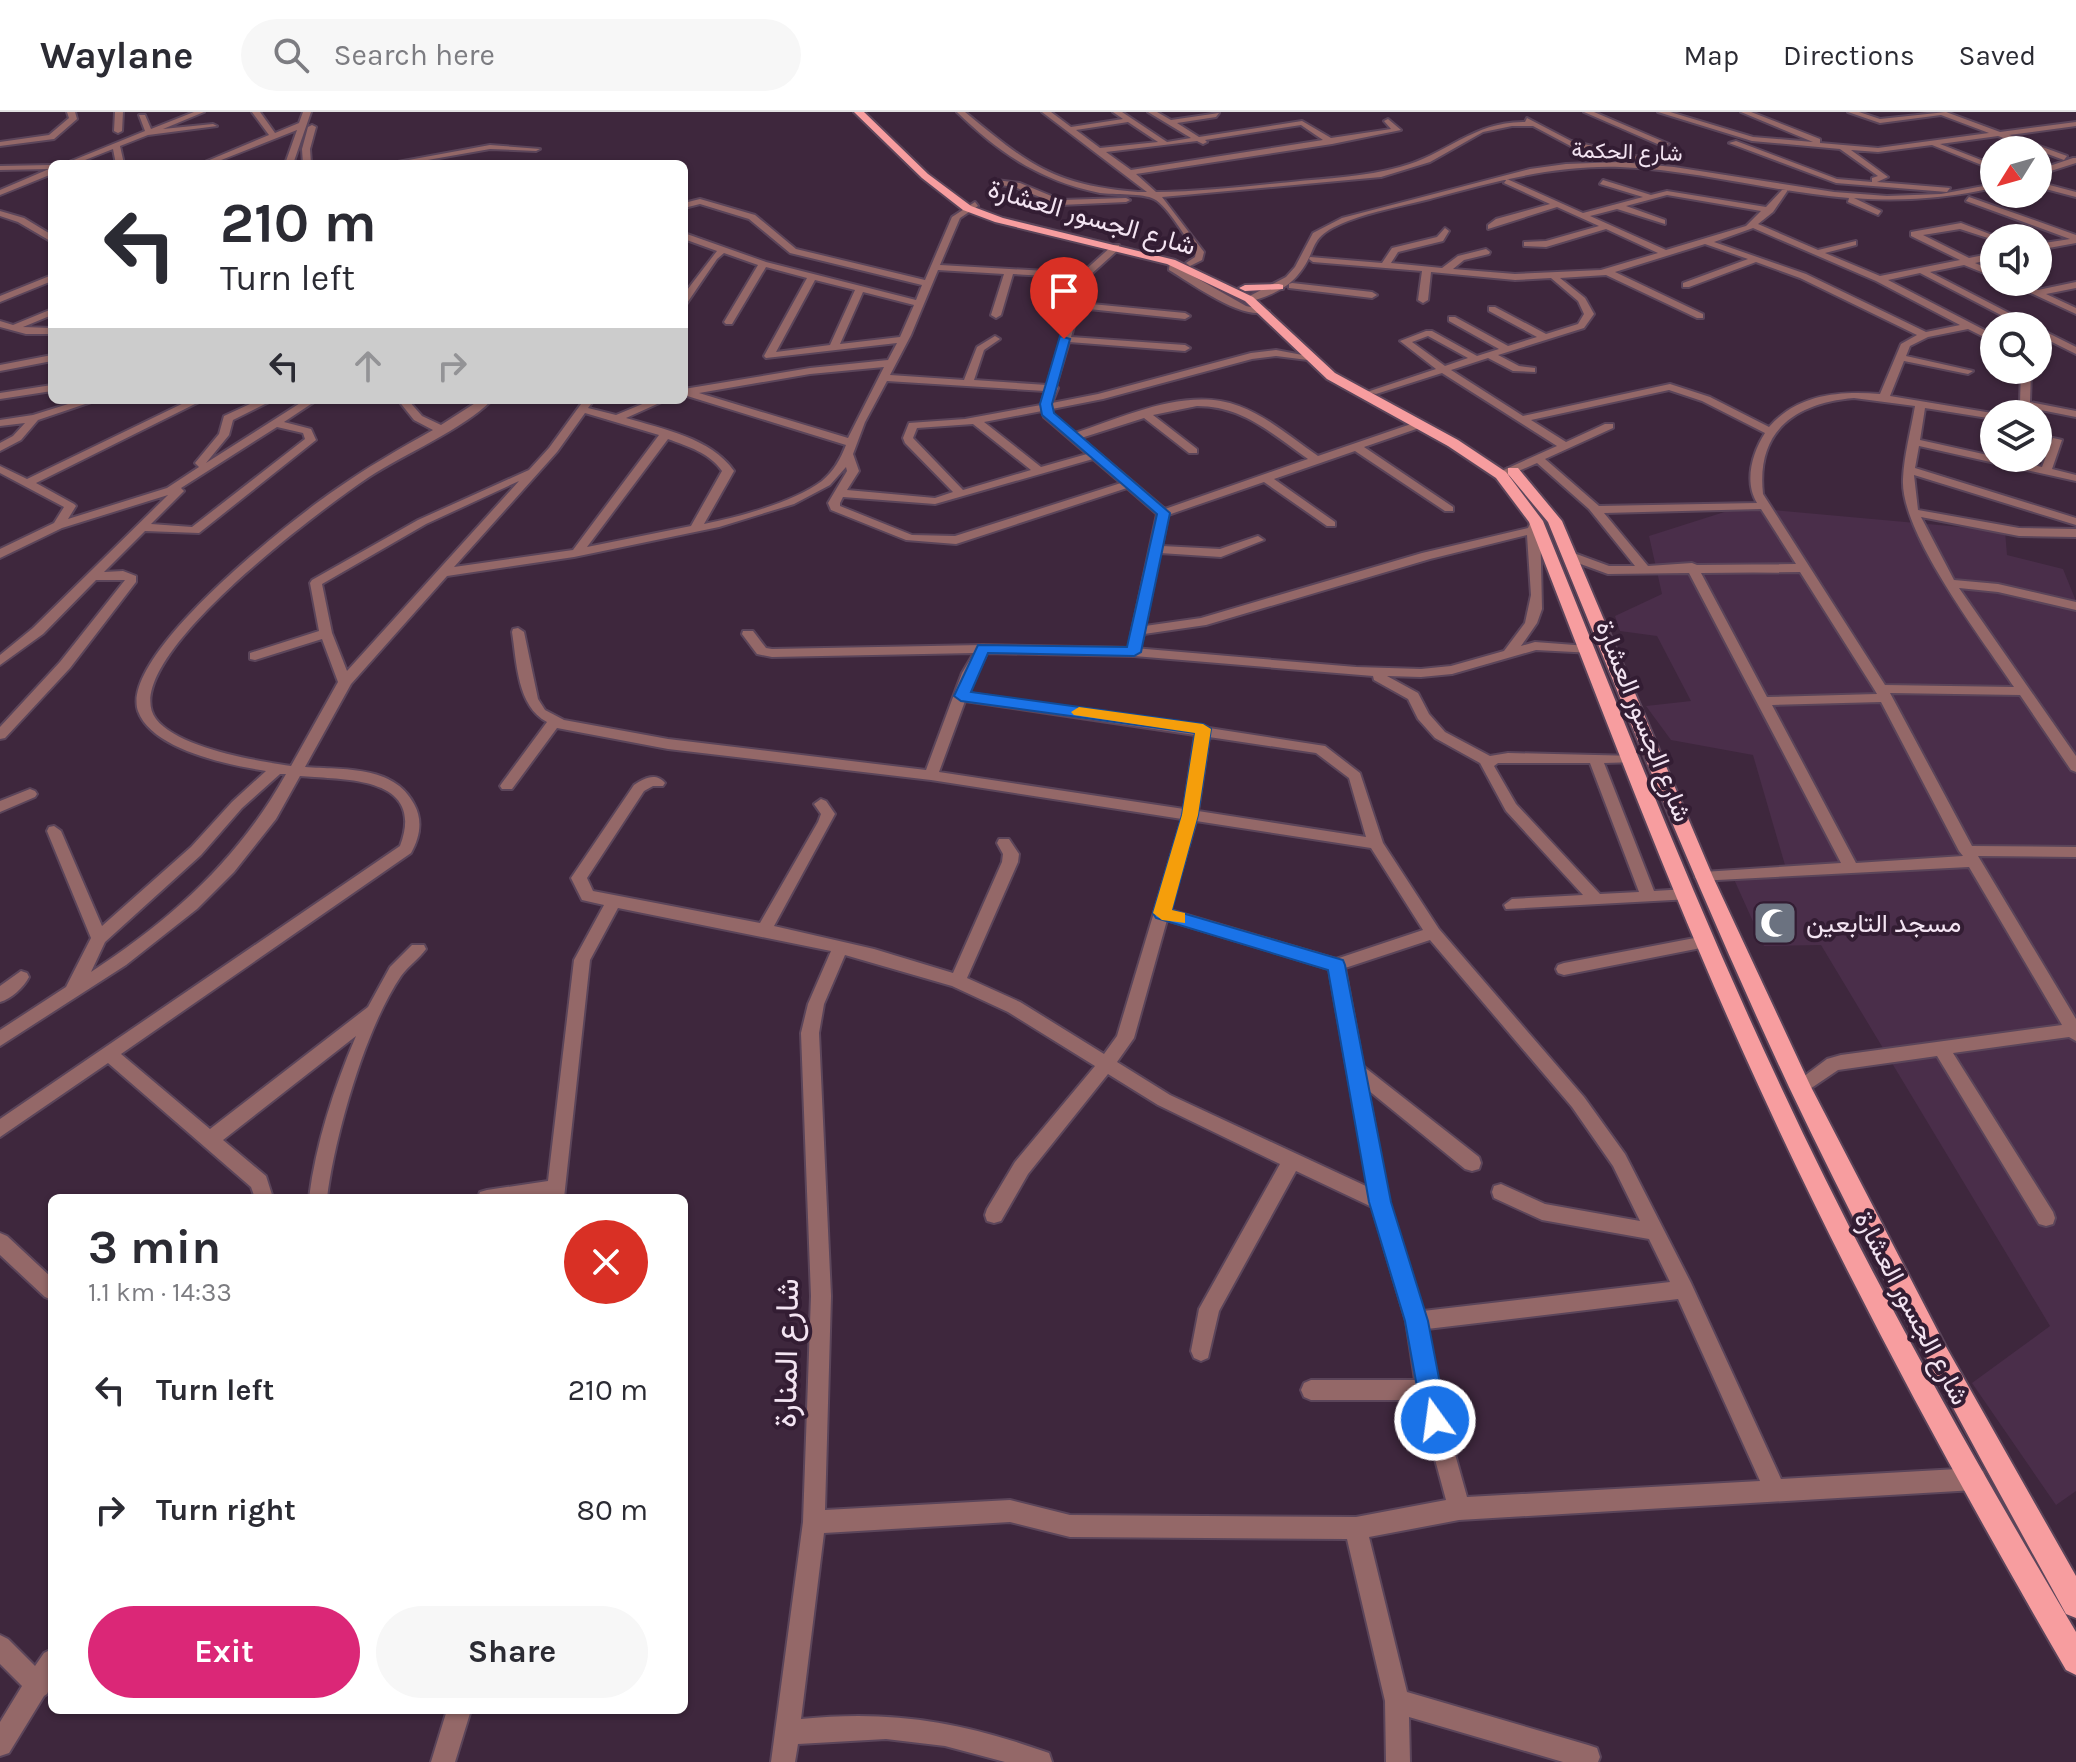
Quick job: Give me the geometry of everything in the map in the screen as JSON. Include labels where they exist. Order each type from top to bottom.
[{"type":"main road","name":"شارع الجسور العشارة","points":[[859,112],[968,212],[1182,263]]},
{"type":"main road","name":"شارع الجسور العشارة","points":[[874,112],[968,212],[1014,219],[1182,263],[1263,302],[1331,368],[1506,472],[1545,506],[1571,556],[1703,877],[1801,1088],[1936,1354],[2076,1603]]},
{"type":"main road","points":[[1263,302],[1285,288]]},
{"type":"main road","points":[[1263,302],[1285,288]]},
{"type":"main road","name":"شارع الجسور العشارة","points":[[1263,302],[1308,357],[1343,383],[1506,472],[1534,526],[1588,650],[1705,942],[1771,1091],[1905,1355],[2076,1660]]},
{"type":"main road","points":[[1905,1355],[1936,1354]]},
{"type":"street","points":[[0,144],[51,137],[73,119],[71,112]]},
{"type":"street","points":[[118,131],[119,112]]},
{"type":"street","points":[[79,160],[200,112]]},
{"type":"street","points":[[256,112],[273,135]]},
{"type":"street","points":[[290,160],[307,112]]},
{"type":"street","points":[[307,160],[307,139],[317,112]]},
{"type":"street","points":[[961,112],[1051,177],[1087,187],[1146,194]]},
{"type":"street","points":[[1046,112],[1130,173],[1146,194],[1179,220],[1200,252],[1199,258],[1182,263]]},
{"type":"street","points":[[1117,112],[1166,144]]},
{"type":"street","points":[[1152,112],[1224,158]]},
{"type":"street","points":[[1514,112],[1571,143],[1585,154],[1588,166]]},
{"type":"street","points":[[1588,112],[1665,144]]},
{"type":"street","points":[[1660,112],[1752,139],[1878,150],[2076,124]]},
{"type":"street","points":[[1660,112],[1831,179],[1935,187],[1959,195]]},
{"type":"street","points":[[1745,112],[1829,146]]},
{"type":"street","points":[[1852,112],[1878,121],[1941,113],[2064,158]]},
{"type":"street","points":[[1288,114],[1332,142]]},
{"type":"street","points":[[1171,122],[1216,115]]},
{"type":"street","points":[[142,117],[149,133]]},
{"type":"street","points":[[1069,129],[1130,120]]},
{"type":"street","points":[[1130,173],[1397,130],[1388,121]]},
{"type":"street","points":[[1100,150],[1201,141],[1302,123]]},
{"type":"street","points":[[996,182],[1017,185],[1060,203],[1122,200],[1146,194],[1378,175],[1421,162],[1491,125],[1533,124]]},
{"type":"street","points":[[214,160],[302,125]]},
{"type":"street","points":[[149,133],[213,126]]},
{"type":"street","points":[[1571,143],[1708,173]]},
{"type":"street","points":[[1935,144],[1980,162]]},
{"type":"street","points":[[116,146],[119,160]]},
{"type":"street","points":[[414,160],[490,147],[536,149]]},
{"type":"street","points":[[1831,179],[1884,177],[1842,147]]},
{"type":"street","points":[[2052,162],[2076,158]]},
{"type":"street","points":[[2052,167],[2076,158]]},
{"type":"street","name":"شارع الحكمة","points":[[1285,288],[1312,237],[1342,221],[1526,173],[1588,166],[1708,173],[1848,196],[1916,198],[1959,195],[1980,190]]},
{"type":"street","name":"شارع الحكمة","points":[[1285,288],[1313,259],[1322,236],[1343,225],[1507,181],[1588,166],[1698,175],[1785,192],[1851,200],[1925,203],[1980,196]]},
{"type":"street","points":[[0,168],[48,169]]},
{"type":"street","points":[[0,193],[48,171]]},
{"type":"street","points":[[1507,181],[1667,254]]},
{"type":"street","points":[[1603,182],[1648,196]]},
{"type":"street","points":[[2052,188],[2076,195]]},
{"type":"street","points":[[1313,259],[1555,278],[1608,272],[1755,226],[1785,192]]},
{"type":"street","points":[[1583,215],[1648,196],[1689,195],[1770,210]]},
{"type":"street","points":[[1969,199],[2076,239]]},
{"type":"street","points":[[1851,200],[1878,213]]},
{"type":"street","points":[[688,205],[700,201],[752,217],[793,251],[928,284]]},
{"type":"street","points":[[1491,227],[1499,221],[1559,204]]},
{"type":"street","points":[[1615,205],[1662,222]]},
{"type":"street","points":[[440,573],[577,552],[696,528],[752,515],[810,493],[834,476],[850,448],[936,267],[968,212]]},
{"type":"street","points":[[0,213],[48,236]]},
{"type":"street","points":[[30,225],[48,223]]},
{"type":"street","points":[[1527,244],[1546,244],[1609,226]]},
{"type":"street","points":[[1755,226],[1879,279],[1980,331]]},
{"type":"street","points":[[1980,233],[1961,226],[1914,234],[1980,268]]},
{"type":"street","points":[[1385,265],[1395,250],[1440,239],[1445,231]]},
{"type":"street","points":[[688,237],[763,264],[919,303]]},
{"type":"street","points":[[2052,244],[2076,239]]},
{"type":"street","points":[[1707,242],[1822,284],[1925,335]]},
{"type":"street","points":[[1819,252],[1853,243]]},
{"type":"street","points":[[1116,247],[1084,276],[1046,404],[1048,415],[1163,513]]},
{"type":"street","points":[[688,295],[714,257],[723,250]]},
{"type":"street","points":[[1444,271],[1461,258],[1486,252]]},
{"type":"street","points":[[1879,279],[1980,259]]},
{"type":"street","points":[[1686,285],[1754,260]]},
{"type":"street","points":[[729,322],[763,264]]},
{"type":"street","points":[[936,267],[1084,276]]},
{"type":"street","points":[[1423,300],[1427,269]]},
{"type":"street","points":[[1920,270],[2002,312]]},
{"type":"street","points":[[996,315],[1009,272]]},
{"type":"street","points":[[1608,272],[1700,316]]},
{"type":"street","points":[[812,276],[768,355],[904,339]]},
{"type":"street","points":[[1372,392],[1581,326],[1589,314],[1582,300],[1555,278]]},
{"type":"street","points":[[0,299],[48,280]]},
{"type":"street","points":[[2052,290],[2076,285]]},
{"type":"street","points":[[1285,288],[1372,295]]},
{"type":"street","points":[[833,349],[860,289]]},
{"type":"street","points":[[2044,296],[2076,311]]},
{"type":"street","points":[[1075,305],[1185,316]]},
{"type":"street","points":[[1492,309],[1546,338]]},
{"type":"street","points":[[12,329],[48,314]]},
{"type":"street","points":[[1452,319],[1509,350]]},
{"type":"street","points":[[0,324],[12,329],[48,331]]},
{"type":"street","points":[[1884,398],[1906,344],[1925,335],[1970,326]]},
{"type":"street","points":[[1478,360],[1429,333],[1405,341],[1565,446]]},
{"type":"street","points":[[2052,338],[2076,351]]},
{"type":"street","points":[[968,383],[980,349],[995,339]]},
{"type":"street","points":[[1064,339],[1185,348]]},
{"type":"street","points":[[962,495],[908,438],[913,425],[975,420],[1046,404],[1099,397],[1251,356],[1276,353],[1308,357]]},
{"type":"street","points":[[1491,356],[1513,367],[1531,370]]},
{"type":"street","points":[[1899,357],[1968,371]]},
{"type":"street","points":[[0,368],[48,359]]},
{"type":"street","points":[[688,391],[810,371],[892,363]]},
{"type":"street","points":[[883,378],[1053,388]]},
{"type":"street","points":[[1526,418],[1670,387],[1706,399],[1769,431]]},
{"type":"street","points":[[0,396],[48,389]]},
{"type":"street","points":[[688,393],[850,448]]},
{"type":"street","points":[[1801,1088],[1833,1064],[2075,1032],[1970,856],[1883,694],[1805,568],[1762,506],[1756,474],[1769,431],[1793,408],[1806,401],[1839,397],[1884,398],[1980,414]]},
{"type":"street","points":[[0,423],[34,418],[79,404]]},
{"type":"street","points":[[28,483],[190,404]]},
{"type":"street","points":[[207,468],[200,463],[224,435],[228,418],[259,404]]},
{"type":"street","points":[[1,553],[58,526],[133,504],[189,480],[306,404]]},
{"type":"street","points":[[406,404],[418,418],[440,429]]},
{"type":"street","points":[[0,1129],[406,849],[413,824],[405,798],[384,782],[347,774],[297,772],[227,758],[173,739],[153,726],[144,712],[148,677],[180,634],[226,583],[260,553],[366,475],[481,404]]},
{"type":"street","points":[[616,419],[652,404]]},
{"type":"street","points":[[1072,437],[1187,404],[1226,405],[1267,426],[1316,460]]},
{"type":"street","points":[[0,1039],[153,936],[229,868],[271,815],[345,682],[586,405],[720,458],[726,465],[726,476],[696,528]]},
{"type":"street","points":[[1920,405],[1907,493],[1913,512],[1950,583],[2076,767]]},
{"type":"street","points":[[2052,409],[2076,414]]},
{"type":"street","points":[[1148,416],[1193,451]]},
{"type":"street","points":[[0,448],[17,438],[34,418]]},
{"type":"street","points":[[975,420],[1040,472]]},
{"type":"street","points":[[143,527],[195,531],[311,440],[307,431],[275,423]]},
{"type":"street","points":[[1163,513],[1418,425]]},
{"type":"street","points":[[1506,472],[1609,426]]},
{"type":"street","points":[[577,552],[665,435]]},
{"type":"street","points":[[2052,454],[2057,440]]},
{"type":"street","points":[[1916,442],[1980,456]]},
{"type":"street","points":[[850,448],[853,471],[834,503],[845,513],[910,538],[956,540],[1129,484]]},
{"type":"street","points":[[1358,448],[1449,509]]},
{"type":"street","points":[[838,493],[914,501],[962,495],[1093,456]]},
{"type":"street","points":[[1538,458],[1595,510],[1644,569]]},
{"type":"street","points":[[0,469],[70,506],[58,526]]},
{"type":"street","points":[[1910,470],[2076,522]]},
{"type":"street","points":[[345,682],[326,633],[314,588],[320,578],[463,501],[531,471]]},
{"type":"street","points":[[2050,472],[2076,478]]},
{"type":"street","points":[[1264,477],[1331,524]]},
{"type":"street","points":[[0,661],[38,631],[189,480]]},
{"type":"street","points":[[133,504],[148,506],[155,514]]},
{"type":"street","points":[[1595,510],[1762,506]]},
{"type":"street","points":[[1913,512],[2019,532],[2076,533]]},
{"type":"street","points":[[1134,652],[1163,513]]},
{"type":"street","points":[[1138,631],[1202,622],[1534,526],[1537,596],[1534,621],[1525,637],[1505,654]]},
{"type":"street","points":[[1156,549],[1221,553],[1258,540]]},
{"type":"street","points":[[1571,556],[1608,570],[1805,568]]},
{"type":"street","points":[[1692,567],[1851,867]]},
{"type":"street","points":[[1583,585],[1608,570]]},
{"type":"street","points":[[0,735],[65,665],[132,579],[123,575],[93,576]]},
{"type":"street","points":[[1950,583],[1998,588],[2076,606]]},
{"type":"street","points":[[518,632],[531,699],[540,713],[555,721],[668,744],[931,775],[1376,844]]},
{"type":"street","points":[[255,656],[326,633]]},
{"type":"street","points":[[748,634],[762,651],[772,653],[983,649],[1134,652],[1356,671],[1452,670],[1535,646],[1588,650]]},
{"type":"street","points":[[931,775],[961,696],[983,649]]},
{"type":"street","points":[[1356,671],[1399,685],[1413,696],[1423,716],[1440,735],[1488,761],[1632,759]]},
{"type":"street","points":[[1762,701],[2024,691]]},
{"type":"street","points":[[961,696],[1203,729],[1320,749],[1341,761],[1355,776],[1376,844],[1433,933],[1578,1102],[1619,1160],[1684,1289],[1776,1492]]},
{"type":"street","points":[[507,786],[555,721]]},
{"type":"street","points":[[994,1215],[1008,1186],[1107,1065],[1125,1038],[1190,815],[1203,729]]},
{"type":"street","points":[[1595,759],[1649,897]]},
{"type":"street","points":[[1488,761],[1486,769],[1511,807],[1596,900]]},
{"type":"street","points":[[72,992],[99,938],[196,851],[237,805],[278,768]]},
{"type":"street","points":[[658,783],[651,781],[639,788],[579,878],[588,896],[764,930],[958,981],[1014,1007],[1164,1100],[1380,1202]]},
{"type":"street","points":[[0,807],[30,794]]},
{"type":"street","points":[[764,930],[825,822],[828,814],[821,804]]},
{"type":"street","points":[[54,831],[99,938]]},
{"type":"street","points":[[958,981],[1010,862],[1011,854],[1004,843]]},
{"type":"street","points":[[1703,877],[1970,856],[2076,852]]},
{"type":"street","points":[[1512,905],[1686,895]]},
{"type":"street","points":[[556,1193],[582,960],[613,903]]},
{"type":"street","points":[[1162,913],[1336,965],[1433,933]]},
{"type":"street","points":[[1564,969],[1705,942]]},
{"type":"street","name":"شارع المنارة","points":[[783,1762],[814,1522],[821,1296],[810,1033],[816,1004],[840,948]]},
{"type":"street","points":[[318,1194],[319,1177],[331,1132],[374,1012],[397,970],[418,949]]},
{"type":"street","points":[[1336,965],[1380,1202],[1416,1321],[1427,1390],[1459,1509]]},
{"type":"street","points":[[0,996],[21,977]]},
{"type":"street","points":[[208,1141],[374,1012]]},
{"type":"street","points":[[1941,1048],[2046,1218]]},
{"type":"street","points":[[109,1054],[259,1182],[263,1194]]},
{"type":"street","points":[[1357,1071],[1472,1163]]},
{"type":"street","points":[[1201,1351],[1209,1309],[1291,1162]]},
{"type":"street","points":[[1501,1192],[1542,1212],[1655,1232]]},
{"type":"street","points":[[0,1242],[48,1287]]},
{"type":"street","points":[[1416,1321],[1684,1289]]},
{"type":"street","points":[[1311,1390],[1427,1390]]},
{"type":"street","points":[[814,1522],[1010,1511],[1070,1526],[1356,1528],[1459,1509],[1975,1479]]},
{"type":"street","points":[[1356,1528],[1397,1701],[1398,1762]]},
{"type":"street","points":[[0,1647],[39,1686]]},
{"type":"street","points":[[0,1744],[48,1669]]},
{"type":"street","points":[[1397,1701],[1588,1757]]},
{"type":"street","points":[[443,1762],[458,1714]]},
{"type":"street","points":[[786,1733],[849,1726],[917,1727],[992,1744],[1040,1762]]},
{"type":"shaded area","points":[[1740,507],[2005,531],[2007,555],[2063,569],[2076,601],[2076,1491],[2056,1505],[1972,1383],[2050,1326],[1821,945],[1764,946],[1733,877],[1787,872],[1753,755],[1671,740],[1646,706],[1691,701],[1657,636],[1620,631],[1615,616],[1662,594],[1649,536]]},
{"type":"slow traffic","points":[[1079,712],[1203,729],[1190,815],[1162,913],[1178,918]]},
{"type":"place","name":"مسجد التابعين","points":[[1775,923]]},
{"type":"route","points":[[1064,339],[1053,388],[1046,404],[1048,415],[1163,513],[1134,652],[983,649],[973,664],[961,696],[1203,729],[1190,815],[1162,913],[1336,965],[1380,1202],[1416,1321],[1435,1420]]}]
